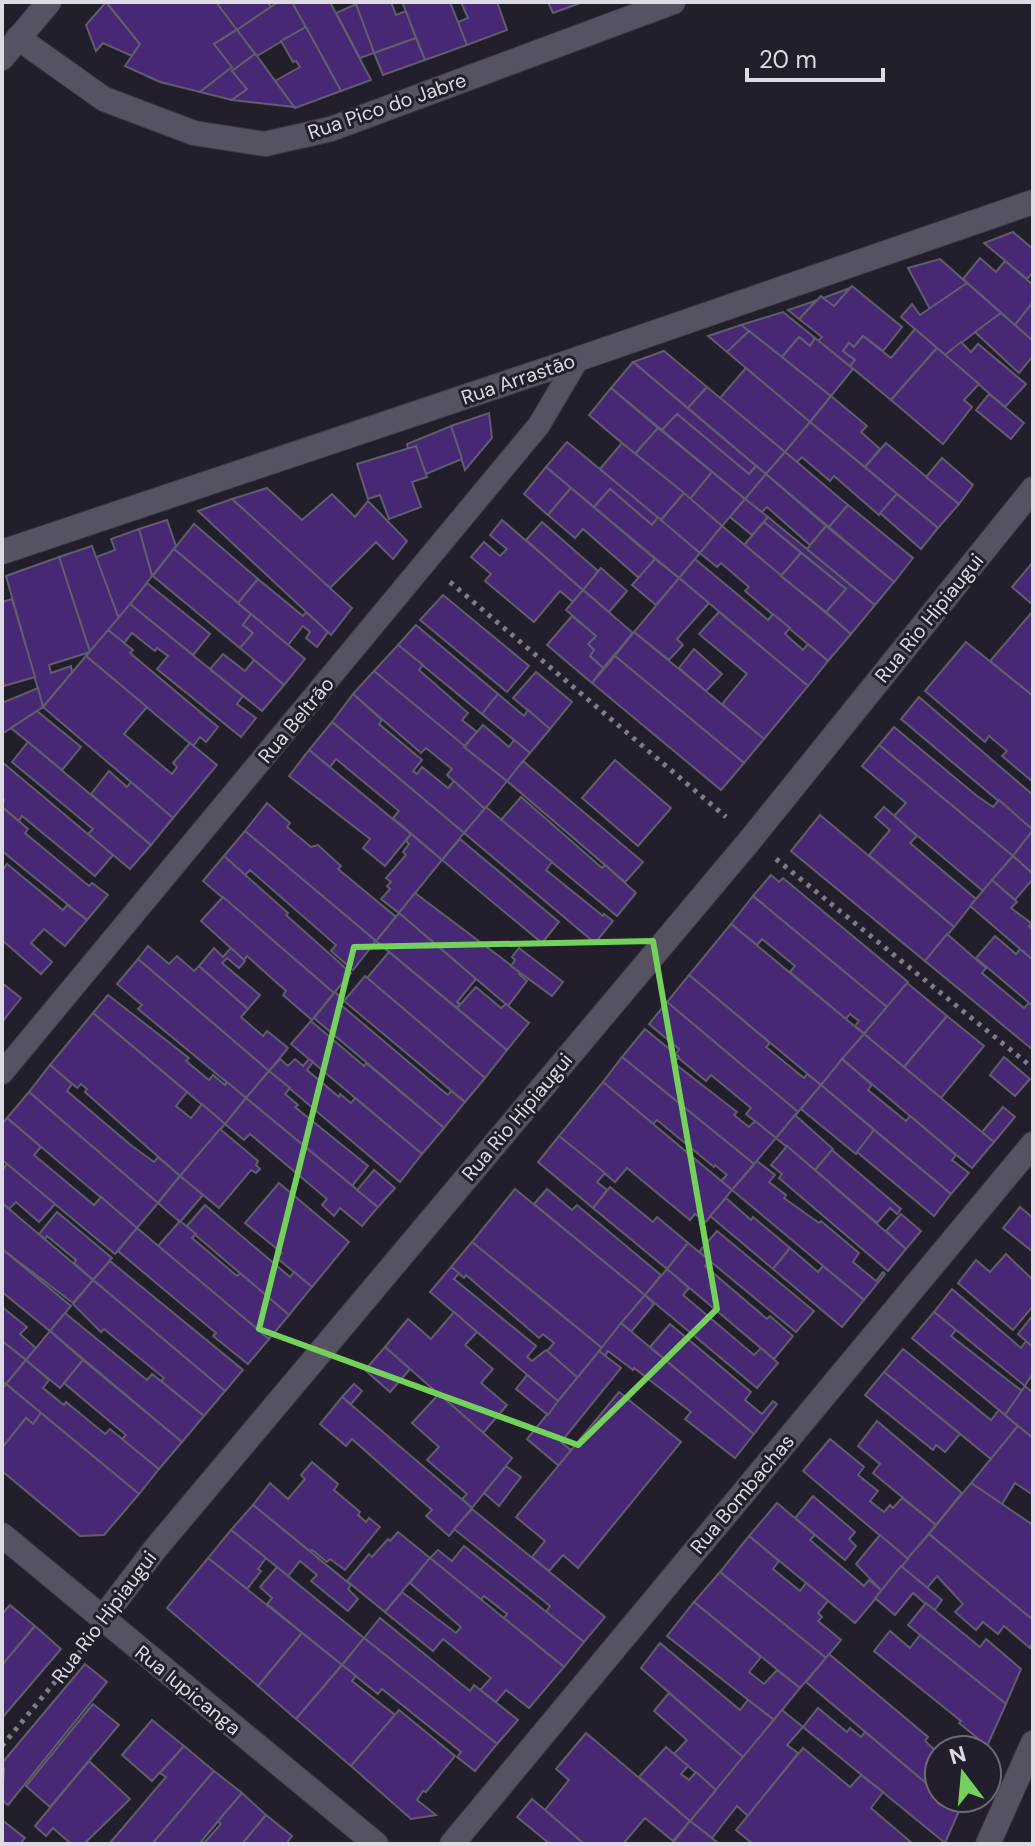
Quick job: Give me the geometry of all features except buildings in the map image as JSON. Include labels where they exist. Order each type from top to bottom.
[{"type":"street","points":[[2,58],[49,2]]},
{"type":"street","name":"Rua Pico do Jabre","points":[[18,38],[104,99],[194,133],[265,144],[331,129],[673,2]]},
{"type":"street","name":"Rua Arrastão","points":[[2,552],[578,359],[1033,202]]},
{"type":"street","name":"Rua Rio Hipiaugui","points":[[102,1619],[156,1548],[751,839],[1033,489]]},
{"type":"street","name":"Rua Bombachas","points":[[452,1844],[1033,1144]]},
{"type":"street","name":"Rua Iupicanga","points":[[2,1535],[376,1844]]},
{"type":"street","points":[[988,1844],[1033,1743]]},
{"type":"lane","name":"Rua Beltrão","points":[[2,1073],[529,436],[578,359]]},
{"type":"path","name":"Rua Rio Hipiaugui","points":[[2,1746],[73,1661],[102,1619]]},
{"type":"highlighted area","points":[[653,941],[717,1309],[578,1445],[259,1329],[354,947]]}]
